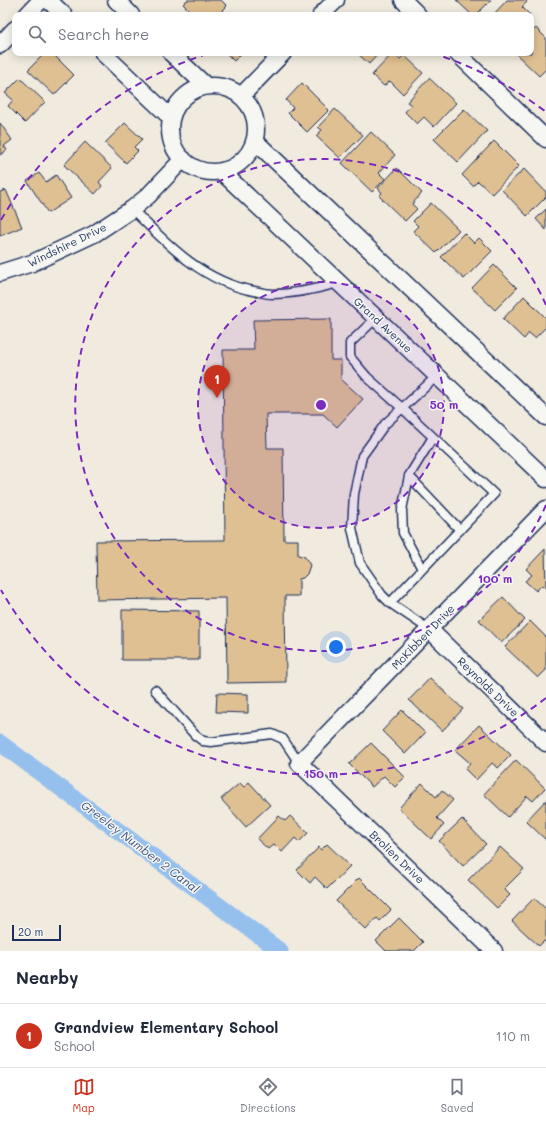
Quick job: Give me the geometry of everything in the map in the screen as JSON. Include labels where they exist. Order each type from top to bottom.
[{"type":"street","points":[[30,12],[41,0]]},
{"type":"street","points":[[48,0],[61,12]]},
{"type":"street","points":[[116,0],[128,12]]},
{"type":"street","points":[[324,12],[336,0]]},
{"type":"street","points":[[403,0],[415,12]]},
{"type":"street","points":[[0,45],[12,32]]},
{"type":"street","points":[[106,56],[170,117]]},
{"type":"street","points":[[174,56],[205,85]]},
{"type":"street","points":[[241,96],[280,56]]},
{"type":"street","points":[[460,56],[546,139]]},
{"type":"street","points":[[205,85],[220,85],[234,90],[246,100],[254,112],[257,127],[255,141],[249,153],[240,163],[227,170],[214,172],[200,170],[187,164],[178,154],[171,142],[169,128],[170,117],[179,100],[191,91],[205,85]]},
{"type":"street","points":[[255,141],[546,417]]},
{"type":"street","name":"Windshire Drive","points":[[0,273],[32,264],[94,234],[132,209],[148,196],[183,160]]},
{"type":"street","name":"Grand Avenue","points":[[221,171],[546,479]]},
{"type":"street","name":"McKibben Drive","points":[[299,763],[546,509]]},
{"type":"street","name":"Reynolds Drive","points":[[430,630],[546,743]]},
{"type":"street","name":"Brolien Drive","points":[[299,763],[494,951]]},
{"type":"lane","points":[[132,209],[168,245],[205,272],[240,288],[272,294],[308,291],[338,283]]},
{"type":"lane","points":[[376,318],[350,343],[350,357],[367,377],[494,494],[390,603]]},
{"type":"lane","points":[[430,630],[382,596],[360,563],[352,528],[354,494],[362,456],[385,424],[437,376]]},
{"type":"lane","points":[[422,569],[403,533],[402,510],[409,476],[433,437]]},
{"type":"lane","points":[[409,476],[460,530]]},
{"type":"lane","points":[[155,690],[195,735],[203,740],[211,742],[272,734],[283,739],[299,763]]},
{"type":"building","points":[[187,0],[221,0],[227,6],[221,12],[191,12],[183,4]]},
{"type":"building","points":[[456,0],[491,0],[479,12],[469,12]]},
{"type":"building","points":[[507,0],[525,0],[527,2],[522,7],[527,12],[496,12]]},
{"type":"building","points":[[536,28],[546,38],[546,69],[539,76],[518,56],[534,56],[534,30]]},
{"type":"building","points":[[42,56],[55,56],[74,75],[54,95],[28,70]]},
{"type":"building","points":[[229,56],[239,56],[234,61]]},
{"type":"building","points":[[360,56],[376,56],[369,64]]},
{"type":"building","points":[[390,56],[396,56],[400,59],[405,56],[423,73],[403,94],[390,81],[384,86],[372,75]]},
{"type":"building","points":[[20,78],[45,102],[25,123],[8,106],[13,100],[5,93]]},
{"type":"building","points":[[429,78],[456,103],[434,127],[424,117],[417,124],[405,112],[411,105],[407,102]]},
{"type":"building","points":[[302,83],[329,110],[307,132],[288,113],[293,108],[286,100]]},
{"type":"building","points":[[335,109],[363,135],[340,158],[316,136],[322,130],[318,127]]},
{"type":"building","points":[[464,109],[487,131],[458,162],[434,139]]},
{"type":"building","points":[[0,123],[12,140],[4,146],[7,150],[0,155]]},
{"type":"building","points":[[125,123],[142,139],[134,147],[138,151],[126,163],[105,143]]},
{"type":"building","points":[[371,132],[395,155],[379,173],[385,179],[372,192],[342,163]]},
{"type":"building","points":[[494,141],[519,166],[492,194],[478,181],[473,186],[462,175]]},
{"type":"building","points":[[85,142],[112,168],[99,182],[102,186],[95,194],[64,165]]},
{"type":"building","points":[[397,168],[422,193],[412,204],[417,209],[405,221],[379,196],[382,193],[378,188]]},
{"type":"building","points":[[524,169],[546,192],[546,197],[527,216],[502,190]]},
{"type":"building","points":[[39,173],[46,182],[56,175],[71,198],[48,213],[27,181]]},
{"type":"building","points":[[6,190],[22,227],[0,236],[0,192]]},
{"type":"building","points":[[431,203],[459,230],[436,253],[413,231],[418,226],[413,221]]},
{"type":"building","points":[[546,209],[546,230],[536,219]]},
{"type":"building","points":[[464,233],[474,243],[479,238],[492,251],[464,279],[441,257]]},
{"type":"building","points":[[494,265],[517,288],[495,310],[472,288]]},
{"type":"building","points":[[524,296],[546,318],[546,327],[535,338],[529,333],[524,339],[503,319]]},
{"type":"building","points":[[331,319],[331,360],[341,360],[341,379],[363,399],[337,427],[323,414],[266,414],[267,448],[283,448],[284,540],[298,540],[298,555],[305,557],[310,565],[307,574],[303,578],[299,579],[299,596],[285,596],[286,682],[227,683],[226,598],[97,600],[96,541],[225,540],[223,350],[254,350],[253,320]]},
{"type":"building","points":[[545,549],[546,589],[542,585],[536,591],[525,581],[532,575],[526,569]]},
{"type":"building","points":[[503,597],[525,620],[501,643],[479,620]]},
{"type":"building","points":[[122,610],[199,611],[199,660],[122,660]]},
{"type":"building","points":[[530,621],[546,637],[546,670],[538,678],[505,647]]},
{"type":"building","points":[[430,678],[463,709],[442,731],[409,700]]},
{"type":"building","points":[[217,693],[248,694],[248,713],[216,712]]},
{"type":"building","points":[[402,710],[425,733],[405,754],[382,731]]},
{"type":"building","points":[[479,725],[511,755],[498,768],[492,763],[476,780],[465,769],[470,763],[455,750]]},
{"type":"building","points":[[371,743],[405,777],[395,787],[384,776],[372,787],[349,764]]},
{"type":"building","points":[[516,760],[545,788],[533,801],[527,796],[508,817],[484,794]]},
{"type":"building","points":[[249,782],[270,805],[246,827],[221,799],[240,783],[244,787]]},
{"type":"building","points":[[422,783],[436,797],[442,790],[453,800],[437,818],[444,825],[431,839],[399,808]]},
{"type":"building","points":[[546,800],[546,840],[526,821]]},
{"type":"building","points":[[279,816],[285,821],[290,816],[308,833],[299,842],[295,838],[282,852],[274,844],[268,849],[257,839]]},
{"type":"building","points":[[462,819],[486,844],[463,866],[439,841]]},
{"type":"building","points":[[327,844],[350,866],[327,889],[315,877],[310,883],[297,870],[319,847],[321,850]]},
{"type":"building","points":[[500,847],[524,869],[504,889],[510,895],[497,908],[468,880]]},
{"type":"building","points":[[359,878],[391,910],[380,921],[377,918],[366,930],[336,901]]},
{"type":"building","points":[[534,898],[546,909],[546,942],[544,941],[539,946],[512,921]]},
{"type":"building","points":[[399,918],[423,942],[414,951],[386,951],[376,941]]},
{"type":"waterway","name":"Greeley Number 2 Canal","points":[[0,743],[280,951]]},
{"type":"place","name":"Grandview Elementary School","points":[[217,398]]}]
